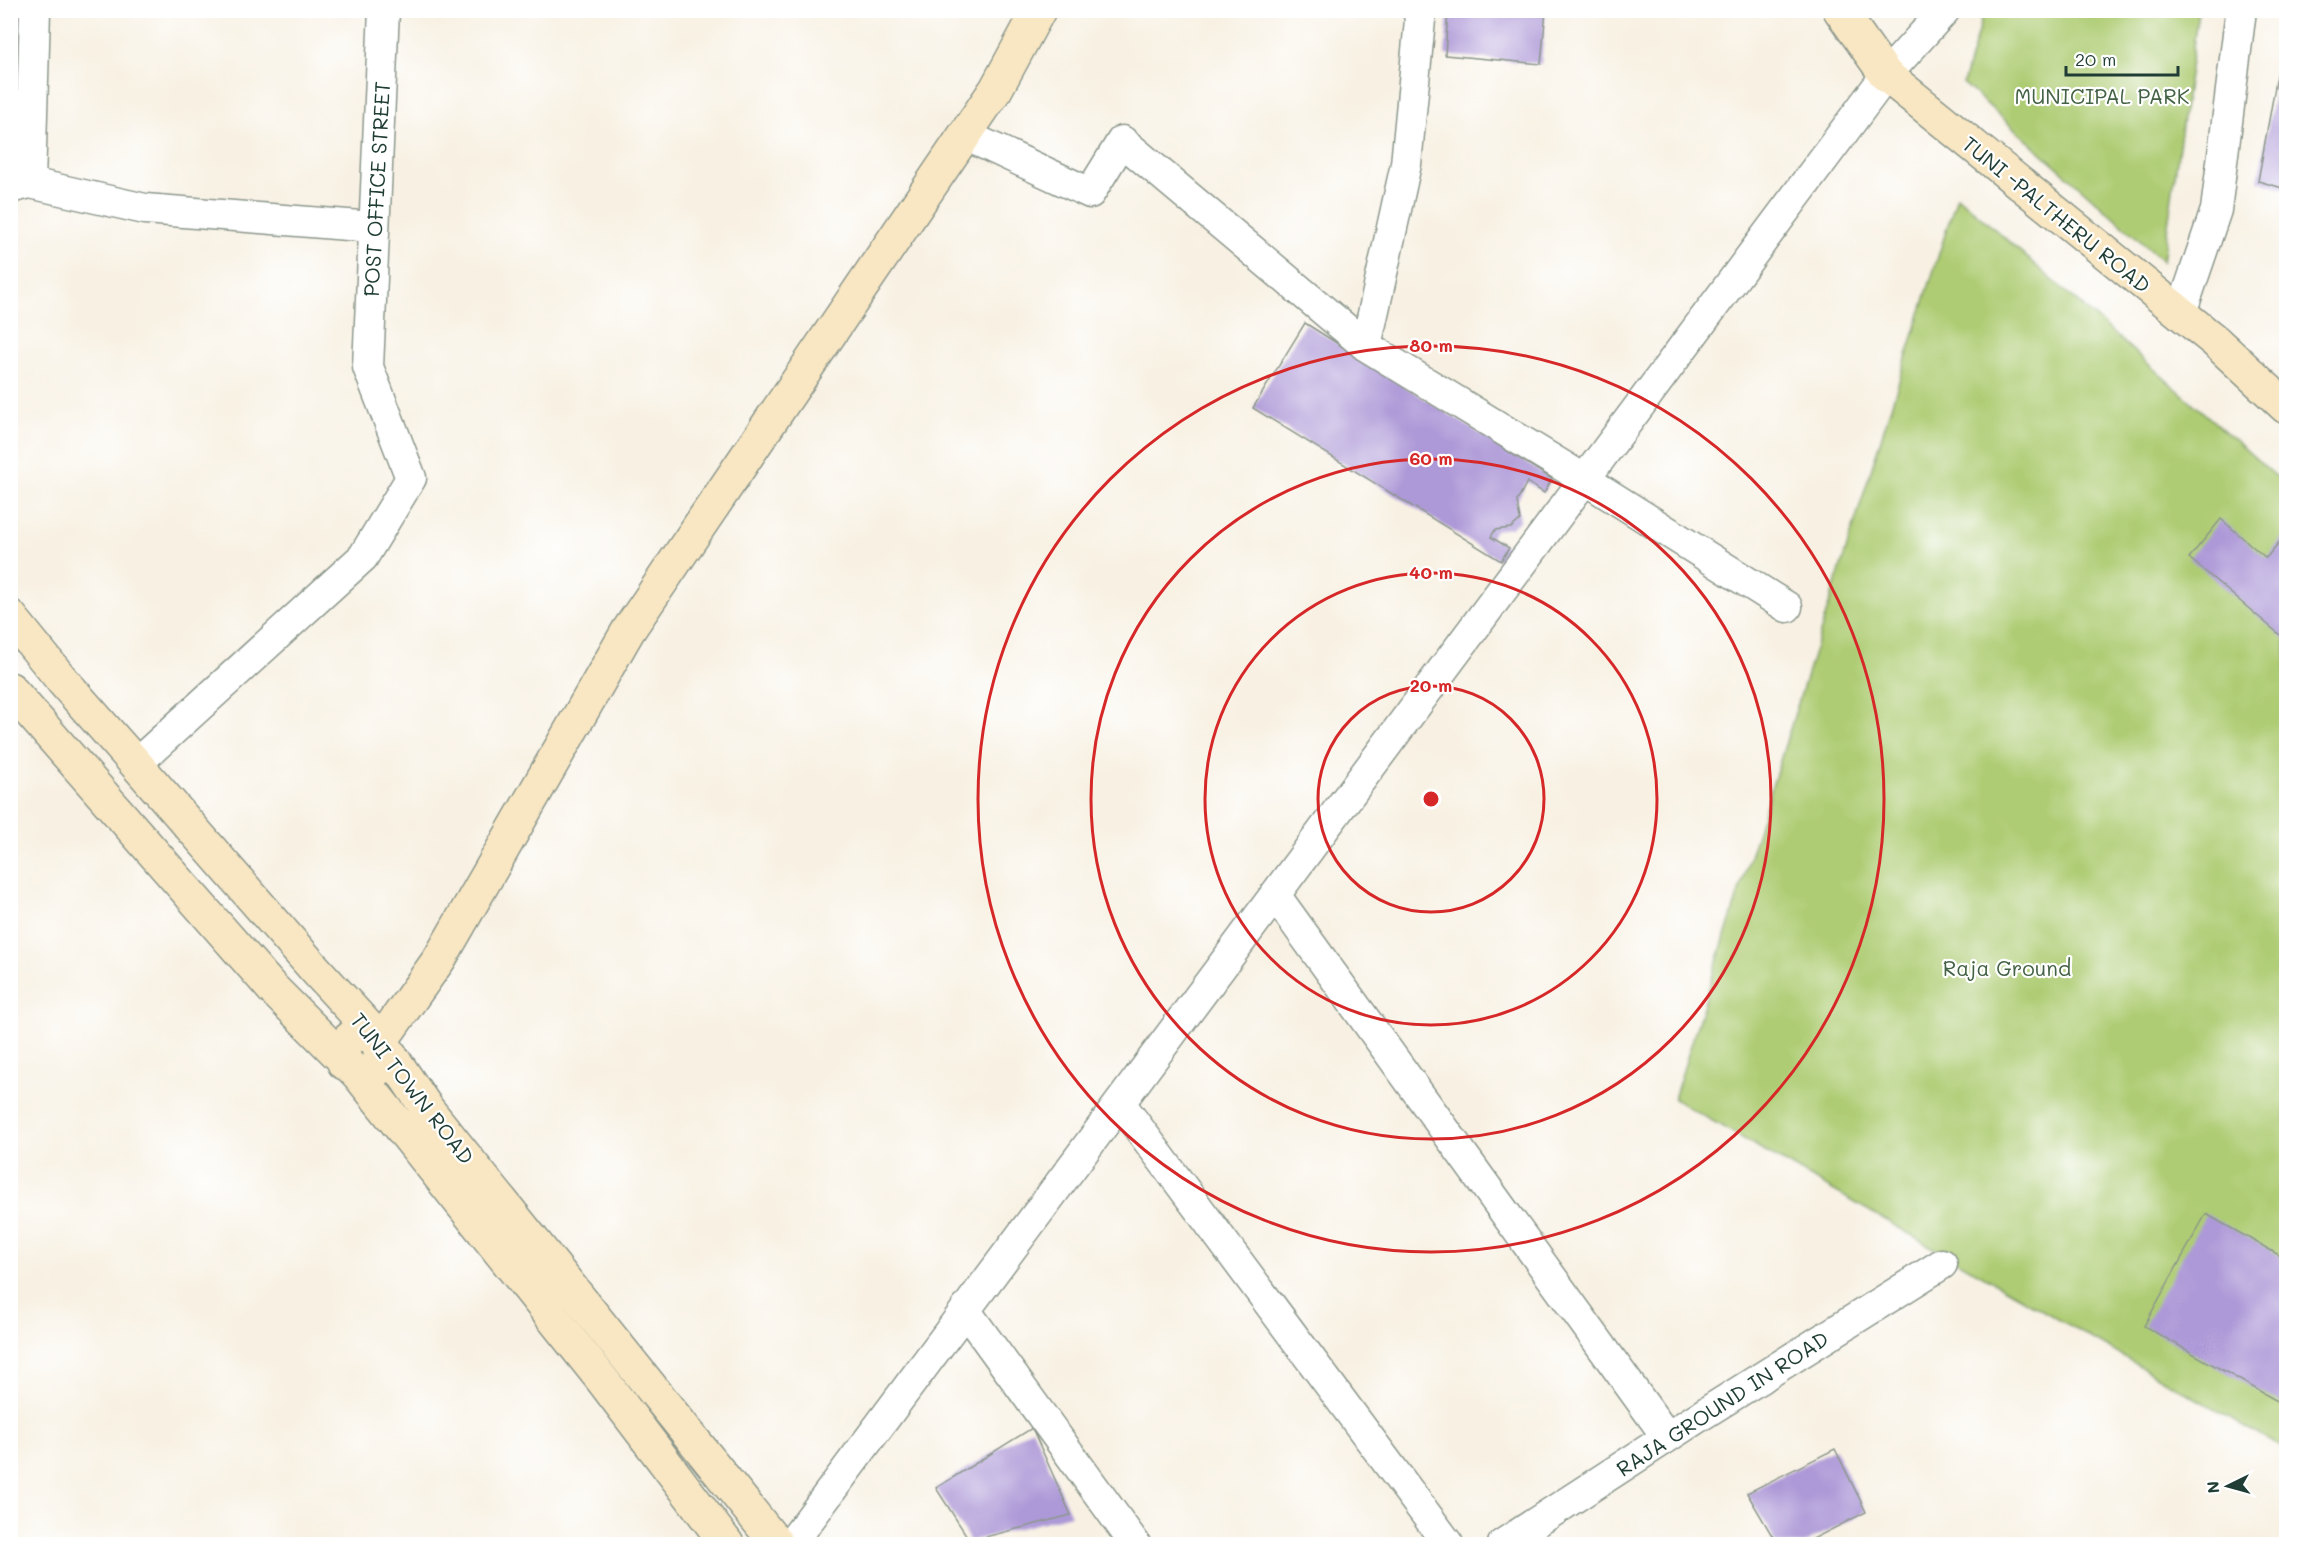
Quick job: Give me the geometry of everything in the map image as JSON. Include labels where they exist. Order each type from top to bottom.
[{"type":"street","points":[[35,10],[20,185],[145,209],[373,227]]},
{"type":"street","name":"POST OFFICE STREET","points":[[136,765],[363,557],[411,478],[368,367],[384,10]]},
{"type":"street","points":[[351,1068],[342,1050],[348,1038],[359,1032],[381,1041],[440,958],[628,632],[996,89],[1039,10]]},
{"type":"street","points":[[1366,346],[1406,164],[1420,20],[1418,10]]},
{"type":"street","name":"TUNI -PALTHERU ROAD","points":[[1840,10],[1886,75],[2215,341],[2286,407]]},
{"type":"street","points":[[791,1545],[1886,75],[1945,10]]},
{"type":"street","points":[[2181,313],[2216,210],[2241,10]]},
{"type":"street","points":[[965,135],[1090,193],[1122,141],[1366,346],[1584,479],[1787,607]]},
{"type":"street","name":"TUNI TOWN ROAD","points":[[10,616],[136,765],[381,1041],[428,1110],[777,1545]]},
{"type":"street","name":"TUNI TOWN ROAD","points":[[10,690],[272,988],[351,1068],[604,1382],[727,1545]]},
{"type":"street","points":[[1275,895],[1667,1437]]},
{"type":"street","points":[[1120,1103],[1448,1545]]},
{"type":"street","name":"RAJA GROUND IN ROAD","points":[[1503,1545],[1667,1437],[1942,1264]]},
{"type":"street","points":[[965,1310],[1135,1545]]},
{"type":"green space","name":"MUNICIPAL PARK","points":[[1984,11],[2198,11],[2163,261],[1963,83]]},
{"type":"green space","name":"Raja Ground","points":[[1957,196],[2286,485],[2286,1450],[1674,1099]]},
{"type":"building","points":[[1448,10],[1546,10],[1541,64],[1445,55]]},
{"type":"building","points":[[2278,70],[2286,72],[2286,189],[2258,181]]},
{"type":"building","points":[[1305,323],[1552,479],[1544,493],[1527,482],[1517,501],[1520,520],[1511,528],[1495,530],[1491,537],[1509,548],[1501,561],[1253,408]]},
{"type":"building","points":[[2221,519],[2266,558],[2286,534],[2286,640],[2189,558]]},
{"type":"building","points":[[2206,1214],[2286,1259],[2286,1406],[2144,1326]]},
{"type":"building","points":[[1032,1428],[1071,1515],[970,1541],[936,1488]]},
{"type":"building","points":[[1835,1449],[1866,1512],[1803,1544],[1777,1544],[1747,1493]]}]
